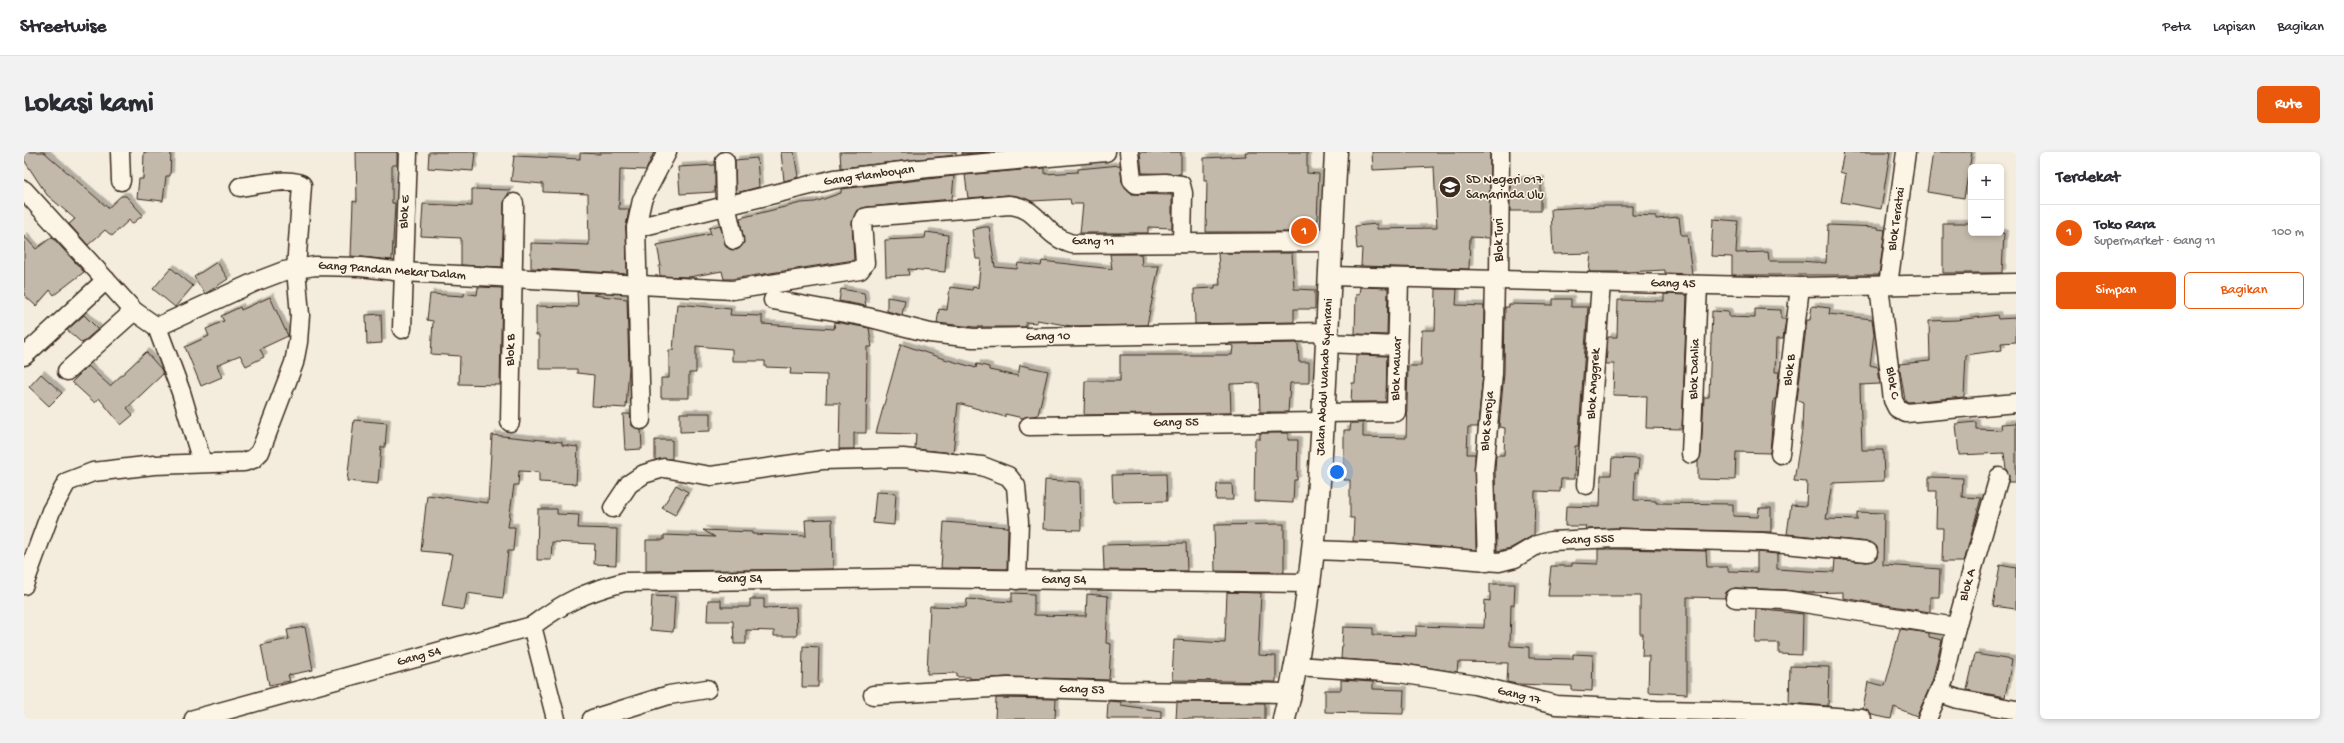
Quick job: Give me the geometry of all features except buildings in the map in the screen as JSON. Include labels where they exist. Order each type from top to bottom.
[{"type":"highway","name":"Jalan Abdul Wahab Syahrani","points":[[1284,719],[1296,666],[1314,550],[1324,418],[1336,152]]},
{"type":"street","points":[[120,152],[121,181]]},
{"type":"street","name":"Blok E","points":[[402,329],[408,152]]},
{"type":"street","points":[[641,420],[639,285],[636,258],[636,228],[642,200],[667,152]]},
{"type":"street","name":"Gang Flamboyan","points":[[636,228],[835,179],[928,168],[1106,152]]},
{"type":"street","points":[[1129,152],[1132,180],[1136,184],[1171,183],[1181,185],[1183,193],[1182,243]]},
{"type":"street","name":"Blok Turi","points":[[1497,280],[1500,152]]},
{"type":"street","name":"Blok Teratai","points":[[1883,286],[1906,152]]},
{"type":"street","points":[[725,161],[726,205],[734,240]]},
{"type":"street","points":[[24,585],[51,511],[67,482],[93,472],[154,465],[202,462],[244,462],[253,459],[260,452],[294,363],[300,315],[296,269],[302,186],[296,182],[285,182],[240,187]]},
{"type":"street","points":[[24,190],[134,311],[157,327],[181,392],[202,462]]},
{"type":"street","name":"Blok B","points":[[510,422],[514,203]]},
{"type":"street","name":"Gang 11","points":[[868,217],[1021,206],[1029,211],[1052,235],[1060,240],[1072,244],[1332,242]]},
{"type":"street","name":"Gang Pandan Mekar Dalam","points":[[157,327],[254,282],[296,269],[315,266],[361,267],[403,272],[512,279],[733,290],[860,270],[865,263],[862,223],[864,218],[868,217]]},
{"type":"street","name":"Gang 45","points":[[1330,276],[1800,287],[2016,282]]},
{"type":"street","name":"Blok Mawar","points":[[1324,418],[1395,413],[1399,278]]},
{"type":"street","points":[[24,356],[106,280]]},
{"type":"street","name":"Blok Seroja","points":[[1487,562],[1484,470],[1493,374],[1497,280]]},
{"type":"street","name":"Blok Anggrek","points":[[1586,485],[1601,283]]},
{"type":"street","name":"Blok Dahlia","points":[[1691,454],[1698,285]]},
{"type":"street","name":"Blok C","points":[[1883,286],[1893,400],[1897,408],[1906,412],[2016,403]]},
{"type":"street","name":"Blok B","points":[[1780,454],[1800,287]]},
{"type":"street","name":"Gang 10","points":[[773,300],[867,317],[930,333],[973,338],[1327,337],[1398,346]]},
{"type":"street","points":[[67,371],[134,311]]},
{"type":"street","name":"Gang 55","points":[[1029,426],[1324,418]]},
{"type":"street","points":[[613,508],[629,484],[644,474],[664,468],[711,476],[822,460],[903,458],[982,466],[1008,476],[1016,486],[1019,522],[1017,580]]},
{"type":"street","name":"Blok A","points":[[1940,693],[1956,627],[1999,477]]},
{"type":"street","name":"Gang 555","points":[[1314,550],[1393,553],[1487,562],[1515,558],[1537,545],[1552,541],[1616,538],[1762,542],[1868,552]]},
{"type":"street","name":"Gang 54","points":[[194,719],[532,626],[560,606],[577,597],[624,582],[665,580],[909,578],[1309,583]]},
{"type":"street","points":[[1735,598],[1785,600],[1956,627]]},
{"type":"street","points":[[532,626],[556,719]]},
{"type":"street","name":"Gang 17","points":[[1296,666],[1399,673],[1475,686],[1556,705],[1656,710],[1770,712],[1862,719]]},
{"type":"street","name":"Gang 53","points":[[873,695],[1008,687],[1118,691],[1291,693]]},
{"type":"street","points":[[592,719],[669,695],[707,689]]},
{"type":"street","points":[[1927,719],[1940,693],[1958,699],[2016,710]]},
{"type":"place","name":"SD Negeri 017 Samarinda Ulu","points":[[1450,187]]},
{"type":"place","name":"Toko Rara","points":[[1304,231]]}]
